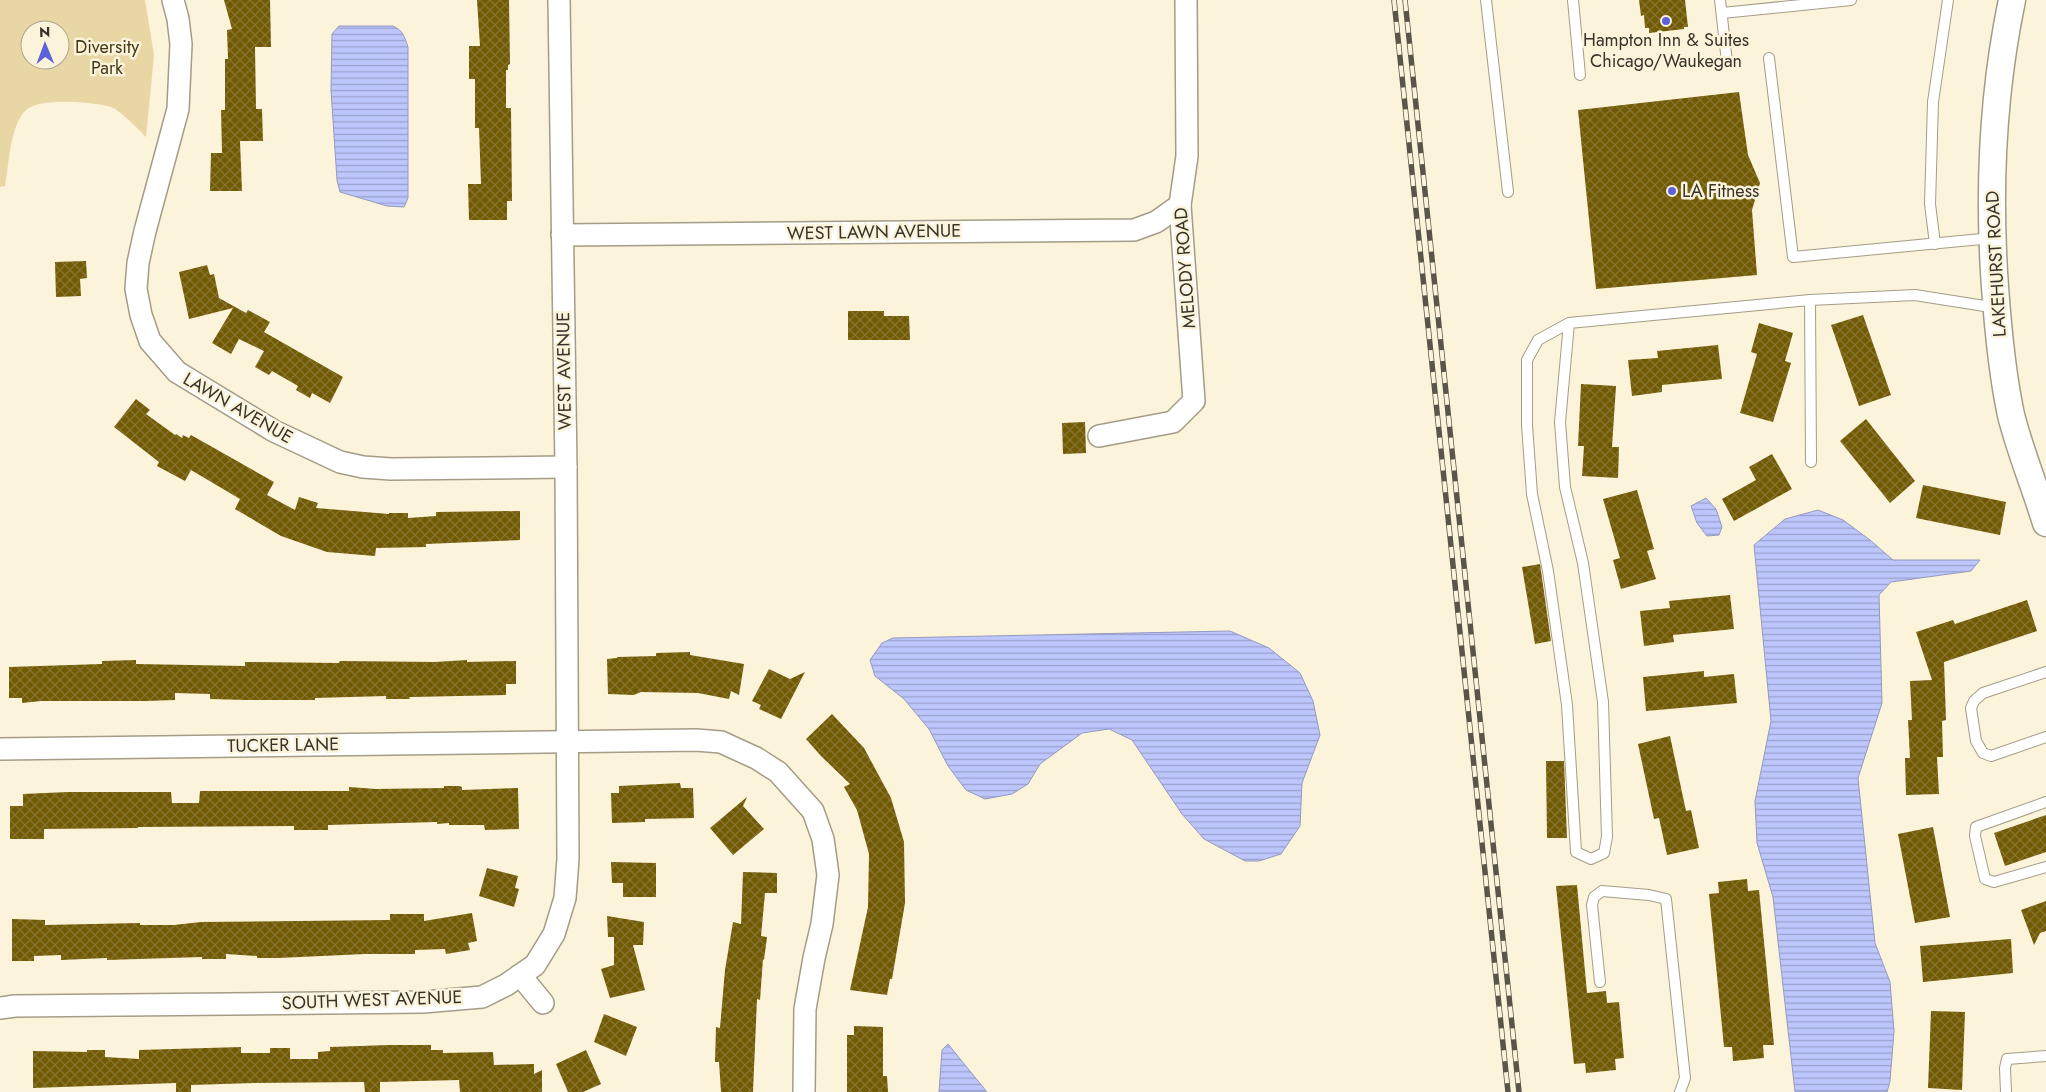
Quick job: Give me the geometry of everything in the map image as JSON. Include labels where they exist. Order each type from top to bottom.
[{"type":"street","name":"LAWN AVENUE","points":[[173,0],[178,19],[181,44],[178,110],[145,231],[138,263],[136,289],[141,316],[150,341],[177,372],[274,430],[340,462],[364,467],[391,469],[566,467]]},
{"type":"street","name":"WEST AVENUE","points":[[559,0],[566,467],[567,742]]},
{"type":"street","name":"MELODY ROAD","points":[[1099,436],[1173,422],[1194,401],[1180,205],[1187,156],[1186,0]]},
{"type":"street","name":"LAKEHURST ROAD","points":[[2012,0],[2003,45],[1995,107],[1991,191],[1998,332],[2012,415],[2046,523]]},
{"type":"street","name":"WEST LAWN AVENUE","points":[[562,235],[1134,230],[1156,222],[1180,205]]},
{"type":"street","name":"TUCKER LANE","points":[[0,749],[696,740],[721,742],[756,758],[778,772],[813,811],[823,839],[828,875],[822,924],[805,1009],[804,1092]]},
{"type":"street","name":"SOUTH WEST AVENUE","points":[[0,1008],[15,1006],[423,1002],[482,997],[506,985],[535,965],[554,934],[565,898],[568,859],[567,742]]},
{"type":"street","points":[[520,975],[543,1003]]},
{"type":"lane","points":[[1486,0],[1508,192]]},
{"type":"lane","points":[[1572,0],[1580,75]]},
{"type":"lane","points":[[1720,0],[1728,62]]},
{"type":"lane","points":[[1722,13],[1851,0]]},
{"type":"lane","points":[[1935,244],[1930,204],[1933,102],[1948,0]]},
{"type":"lane","points":[[1770,58],[1793,257],[1992,238]]},
{"type":"lane","points":[[1569,323],[1560,422],[1565,487],[1583,563],[1603,702],[1607,837],[1604,853],[1591,859],[1576,852],[1566,705],[1548,572],[1532,494],[1526,425],[1527,360],[1538,340],[1569,323],[1810,300],[1915,295],[1997,308]]},
{"type":"lane","points":[[1810,300],[1811,462]]},
{"type":"lane","points":[[2046,672],[1983,693],[1974,700],[1971,708],[1976,742],[1984,754],[1991,756],[2046,737]]},
{"type":"lane","points":[[2046,802],[1976,827],[1974,836],[1985,879],[1994,882],[2046,867]]},
{"type":"lane","points":[[1600,982],[1592,905],[1594,897],[1602,891],[1649,895],[1666,900],[1685,1078],[1680,1092]]},
{"type":"lane","points":[[2006,1092],[2005,1068],[2007,1059],[2046,1056]]},
{"type":"green space","name":"Diversity Park","points":[[0,0],[145,0],[154,55],[146,137],[124,116],[111,107],[67,102],[43,103],[33,106],[26,110],[21,117],[13,135],[5,186],[0,187]]},
{"type":"water","points":[[339,26],[393,26],[401,32],[406,40],[408,47],[408,198],[404,207],[387,206],[340,192],[337,180],[331,90],[332,34]]},
{"type":"water","points":[[1706,498],[1716,509],[1722,527],[1719,535],[1707,536],[1697,523],[1691,506]]},
{"type":"water","points":[[1818,510],[1843,520],[1893,560],[1980,560],[1971,571],[1891,582],[1879,595],[1882,703],[1858,778],[1875,943],[1890,982],[1894,1031],[1890,1081],[1887,1092],[1795,1092],[1773,897],[1757,843],[1755,801],[1771,721],[1754,545],[1785,519]]},
{"type":"water","points":[[1230,631],[1269,648],[1300,673],[1313,701],[1320,735],[1302,783],[1300,826],[1281,854],[1259,861],[1245,861],[1204,839],[1182,814],[1132,740],[1109,729],[1082,733],[1040,764],[1028,784],[1012,794],[985,799],[966,790],[948,766],[929,729],[904,699],[875,676],[870,660],[882,643],[893,638]]},
{"type":"water","points":[[948,1044],[987,1092],[939,1092],[942,1050]]},
{"type":"building","points":[[224,0],[270,0],[271,47],[255,47],[256,109],[262,109],[263,141],[240,141],[242,191],[210,191],[211,153],[222,153],[221,110],[225,110],[225,59],[228,59],[227,30],[232,29]]},
{"type":"building","points":[[477,0],[509,0],[510,64],[508,65],[508,70],[506,70],[506,108],[511,108],[512,201],[507,201],[507,220],[469,220],[468,184],[481,184],[479,128],[475,128],[475,79],[469,79],[469,46],[480,46]]},
{"type":"building","name":"Hampton Inn & Suites Chicago/Waukegan","points":[[1639,0],[1685,0],[1688,27],[1649,33],[1649,28],[1645,28],[1644,15],[1641,16]]},
{"type":"building","name":"LA Fitness","points":[[1739,92],[1748,155],[1760,183],[1752,210],[1757,275],[1596,289],[1578,110]]},
{"type":"building","points":[[86,261],[87,278],[80,279],[81,296],[56,297],[55,262]]},
{"type":"building","points":[[207,265],[210,275],[214,274],[219,298],[246,313],[248,310],[270,322],[264,332],[343,377],[330,403],[312,393],[310,398],[296,390],[298,386],[272,371],[269,375],[255,367],[264,351],[239,339],[231,354],[212,343],[233,308],[189,319],[179,272]]},
{"type":"building","points":[[848,311],[884,311],[884,316],[909,316],[910,340],[848,340]]},
{"type":"building","points":[[1863,315],[1891,395],[1859,406],[1831,325]]},
{"type":"building","points":[[1759,323],[1793,333],[1785,361],[1791,363],[1773,422],[1740,413],[1757,354],[1751,352]]},
{"type":"building","points":[[1718,345],[1722,379],[1662,385],[1662,392],[1632,396],[1628,360],[1658,358],[1657,351]]},
{"type":"building","points":[[1581,384],[1616,386],[1612,447],[1619,447],[1618,478],[1582,476],[1584,446],[1578,446]]},
{"type":"building","points":[[136,399],[150,410],[146,414],[175,435],[182,438],[183,435],[189,438],[191,435],[274,482],[267,495],[295,510],[299,497],[318,503],[316,508],[389,514],[408,513],[408,518],[436,516],[436,512],[520,511],[520,540],[426,544],[426,547],[376,548],[375,556],[327,552],[281,536],[235,509],[240,499],[191,470],[185,481],[157,466],[159,462],[114,427]]},
{"type":"building","points":[[1866,419],[1915,481],[1890,503],[1840,441]]},
{"type":"building","points":[[1085,422],[1086,453],[1063,454],[1062,423]]},
{"type":"building","points":[[1772,454],[1792,489],[1734,521],[1722,499],[1756,480],[1749,467]]},
{"type":"building","points":[[1923,485],[2006,502],[2000,535],[1916,518]]},
{"type":"building","points":[[1637,490],[1654,549],[1647,551],[1656,579],[1621,589],[1613,560],[1620,558],[1603,499]]},
{"type":"building","points":[[1540,564],[1551,641],[1535,644],[1522,567]]},
{"type":"building","points":[[1730,595],[1734,629],[1673,635],[1674,642],[1644,646],[1640,611],[1670,608],[1669,601]]},
{"type":"building","points":[[2027,600],[2037,631],[1944,662],[1946,720],[1942,721],[1943,757],[1937,757],[1939,794],[1906,795],[1905,758],[1910,758],[1908,720],[1912,720],[1910,681],[1932,680],[1916,632],[1953,620],[1955,624]]},
{"type":"building","points":[[690,652],[690,655],[744,664],[739,695],[731,691],[729,699],[698,693],[641,692],[634,695],[608,694],[607,659],[656,656],[656,653]]},
{"type":"building","points":[[136,660],[136,664],[245,666],[245,662],[516,661],[516,684],[506,684],[506,695],[409,697],[410,699],[386,699],[386,696],[315,698],[315,700],[246,700],[210,699],[210,694],[175,693],[175,700],[145,701],[41,701],[22,703],[22,698],[9,698],[9,667],[102,664],[102,661]]},
{"type":"building","points":[[769,669],[790,679],[805,672],[781,719],[759,709],[761,705],[752,701]]},
{"type":"building","points":[[1704,671],[1704,677],[1734,674],[1737,703],[1646,711],[1643,677]]},
{"type":"building","points":[[832,714],[864,748],[891,798],[904,842],[905,903],[892,979],[890,979],[887,995],[850,990],[868,907],[869,854],[857,810],[844,787],[850,784],[806,739]]},
{"type":"building","points":[[1670,736],[1686,811],[1691,810],[1699,848],[1667,855],[1659,818],[1654,819],[1638,744]]},
{"type":"building","points":[[1546,761],[1564,761],[1567,838],[1547,838]]},
{"type":"building","points":[[680,783],[681,788],[693,788],[694,818],[645,819],[645,822],[612,823],[611,793],[619,793],[619,786]]},
{"type":"building","points":[[444,786],[459,786],[462,787],[462,790],[518,788],[519,829],[485,830],[484,825],[449,825],[449,823],[437,824],[437,822],[328,825],[328,830],[294,830],[294,826],[138,827],[44,829],[44,839],[10,839],[10,806],[23,806],[23,794],[171,792],[172,803],[199,803],[200,791],[349,791],[349,787],[376,789],[444,788]]},
{"type":"building","points":[[747,797],[743,806],[764,829],[733,855],[710,828]]},
{"type":"building","points":[[2046,815],[2046,852],[2005,866],[1994,833]]},
{"type":"building","points":[[1933,827],[1950,917],[1915,923],[1898,834]]},
{"type":"building","points":[[611,862],[656,863],[656,897],[623,897],[623,883],[612,883]]},
{"type":"building","points":[[487,868],[518,876],[515,888],[519,889],[514,907],[479,896]]},
{"type":"building","points":[[743,872],[777,873],[777,893],[765,893],[761,936],[767,937],[763,959],[760,1000],[757,999],[753,1092],[721,1092],[719,1062],[715,1062],[716,1027],[720,1028],[725,970],[733,922],[741,924]]},
{"type":"building","points":[[1747,879],[1748,891],[1759,890],[1774,1045],[1763,1045],[1764,1058],[1733,1061],[1732,1047],[1724,1047],[1709,894],[1719,893],[1718,882]]},
{"type":"building","points":[[1577,885],[1587,993],[1606,991],[1607,1003],[1619,1002],[1624,1058],[1615,1059],[1616,1070],[1586,1073],[1585,1063],[1574,1064],[1556,886]]},
{"type":"building","points":[[2046,901],[2046,931],[2040,933],[2034,945],[2021,910]]},
{"type":"building","points":[[472,913],[477,941],[468,943],[470,950],[446,954],[445,949],[415,950],[415,954],[257,958],[257,956],[226,954],[226,959],[202,959],[202,957],[107,960],[107,958],[61,960],[61,955],[34,956],[34,961],[12,961],[12,919],[45,920],[45,925],[140,923],[140,925],[174,925],[201,922],[390,920],[390,914],[424,914],[424,921]]},
{"type":"building","points":[[607,916],[644,922],[643,945],[633,945],[645,990],[610,998],[601,969],[614,965],[614,937],[608,937]]},
{"type":"building","points":[[2011,939],[2013,973],[1923,982],[1920,946]]},
{"type":"building","points":[[1931,1011],[1965,1012],[1962,1090],[1928,1088]]},
{"type":"building","points":[[604,1014],[637,1027],[626,1056],[594,1042]]},
{"type":"building","points":[[854,1026],[883,1027],[883,1076],[887,1076],[888,1092],[847,1092],[847,1035],[854,1035]]},
{"type":"building","points":[[431,1045],[431,1050],[443,1050],[443,1053],[493,1052],[494,1065],[534,1064],[534,1074],[542,1070],[542,1092],[460,1092],[459,1080],[380,1082],[380,1092],[365,1092],[364,1082],[191,1085],[191,1092],[176,1092],[176,1083],[33,1088],[33,1051],[87,1052],[87,1050],[105,1050],[105,1057],[139,1059],[139,1050],[241,1047],[241,1053],[270,1053],[270,1048],[290,1048],[290,1059],[318,1059],[318,1052],[330,1051],[330,1047]]},
{"type":"building","points":[[586,1050],[601,1084],[583,1092],[568,1092],[556,1064]]},
{"type":"railway","points":[[1394,0],[1508,1092]]},
{"type":"railway","points":[[1405,0],[1519,1092]]},
{"type":"place","name":"Hampton Inn & Suites Chicago/Waukegan","points":[[1666,21]]},
{"type":"place","name":"LA Fitness","points":[[1672,191]]}]
